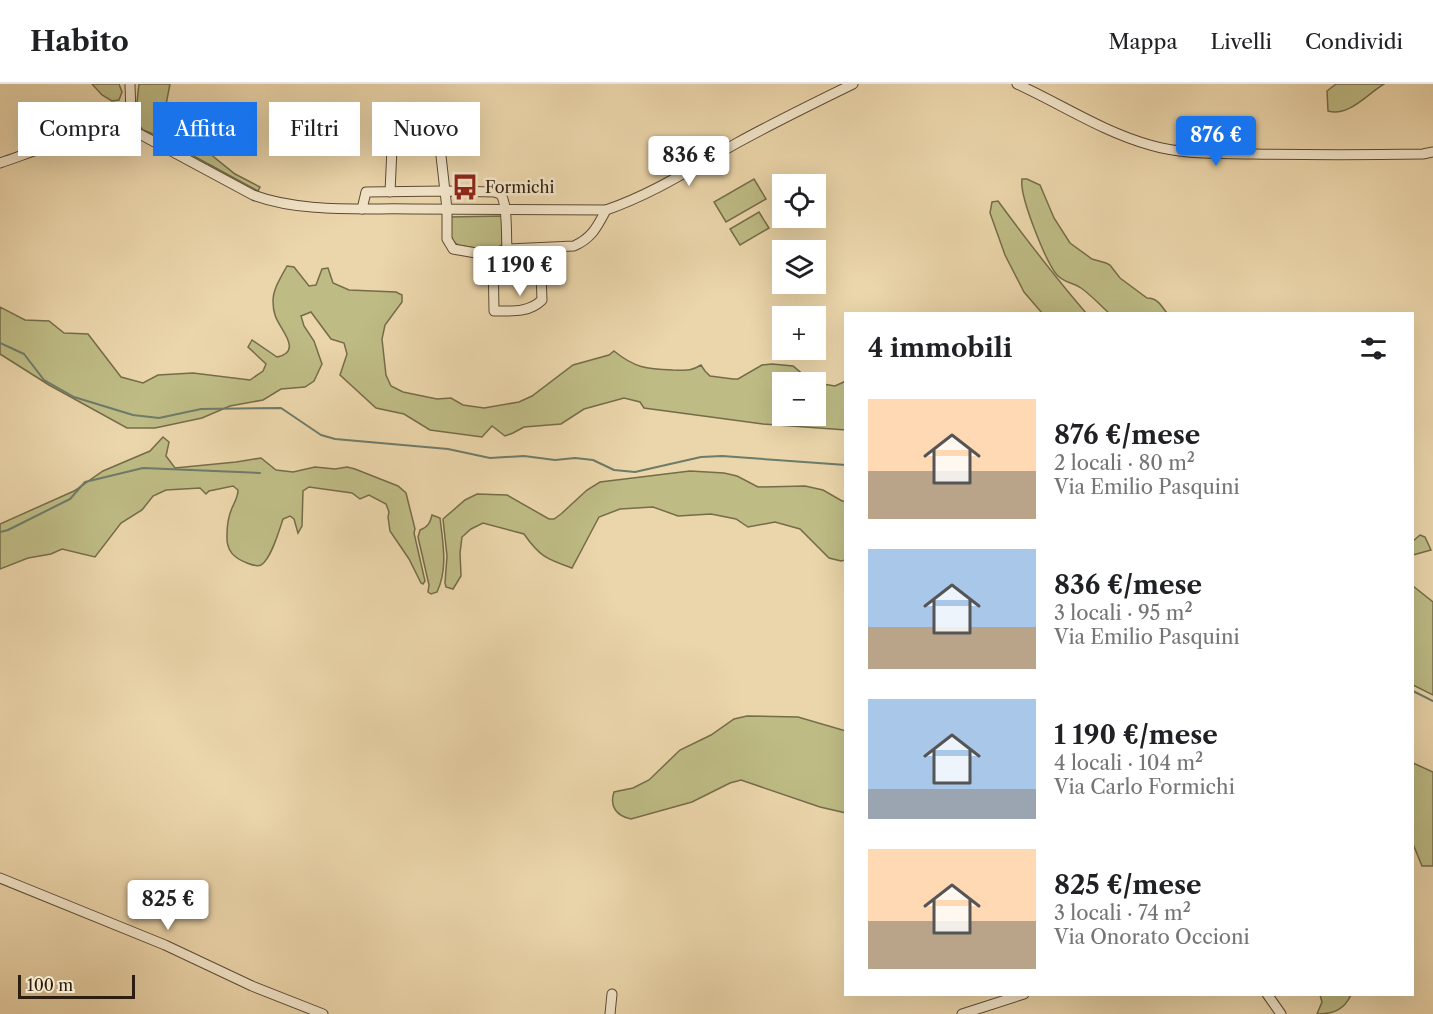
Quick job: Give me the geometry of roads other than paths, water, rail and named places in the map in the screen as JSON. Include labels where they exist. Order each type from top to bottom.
[{"type":"street","points":[[130,84],[130,102]]},
{"type":"street","points":[[141,135],[253,195],[285,204],[362,209],[606,210],[627,203],[669,183],[740,141],[853,84]]},
{"type":"street","points":[[1017,84],[1122,136],[1151,146],[1173,150],[1204,153],[1346,155],[1433,152]]},
{"type":"street","points":[[390,192],[392,147],[440,147],[447,209],[447,239],[453,249],[493,256],[507,249],[574,246],[595,232],[606,210]]},
{"type":"street","points":[[0,163],[22,156]]},
{"type":"street","points":[[362,209],[366,192],[495,192],[500,194],[505,210],[507,249]]},
{"type":"street","points":[[493,256],[494,311],[518,311],[528,309],[542,300],[540,248]]},
{"type":"street","points":[[0,878],[165,945],[252,986],[323,1014]]},
{"type":"street","points":[[610,1014],[612,993]]},
{"type":"street","points":[[963,1014],[1018,996]]},
{"type":"street","points":[[1268,996],[1281,1014]]},
{"type":"waterway","points":[[0,343],[24,354],[44,380],[74,397],[133,415],[159,418],[201,409],[281,408],[321,435],[335,439],[448,449],[490,458],[524,456],[555,460],[575,458],[593,460],[614,470],[635,472],[701,457],[722,456],[844,465]]},
{"type":"waterway","points":[[0,532],[70,499],[85,482],[143,468],[260,473]]},
{"type":"waterway","points":[[1414,692],[1433,701]]},
{"type":"place","name":"Formichi","points":[[465,187]]}]
